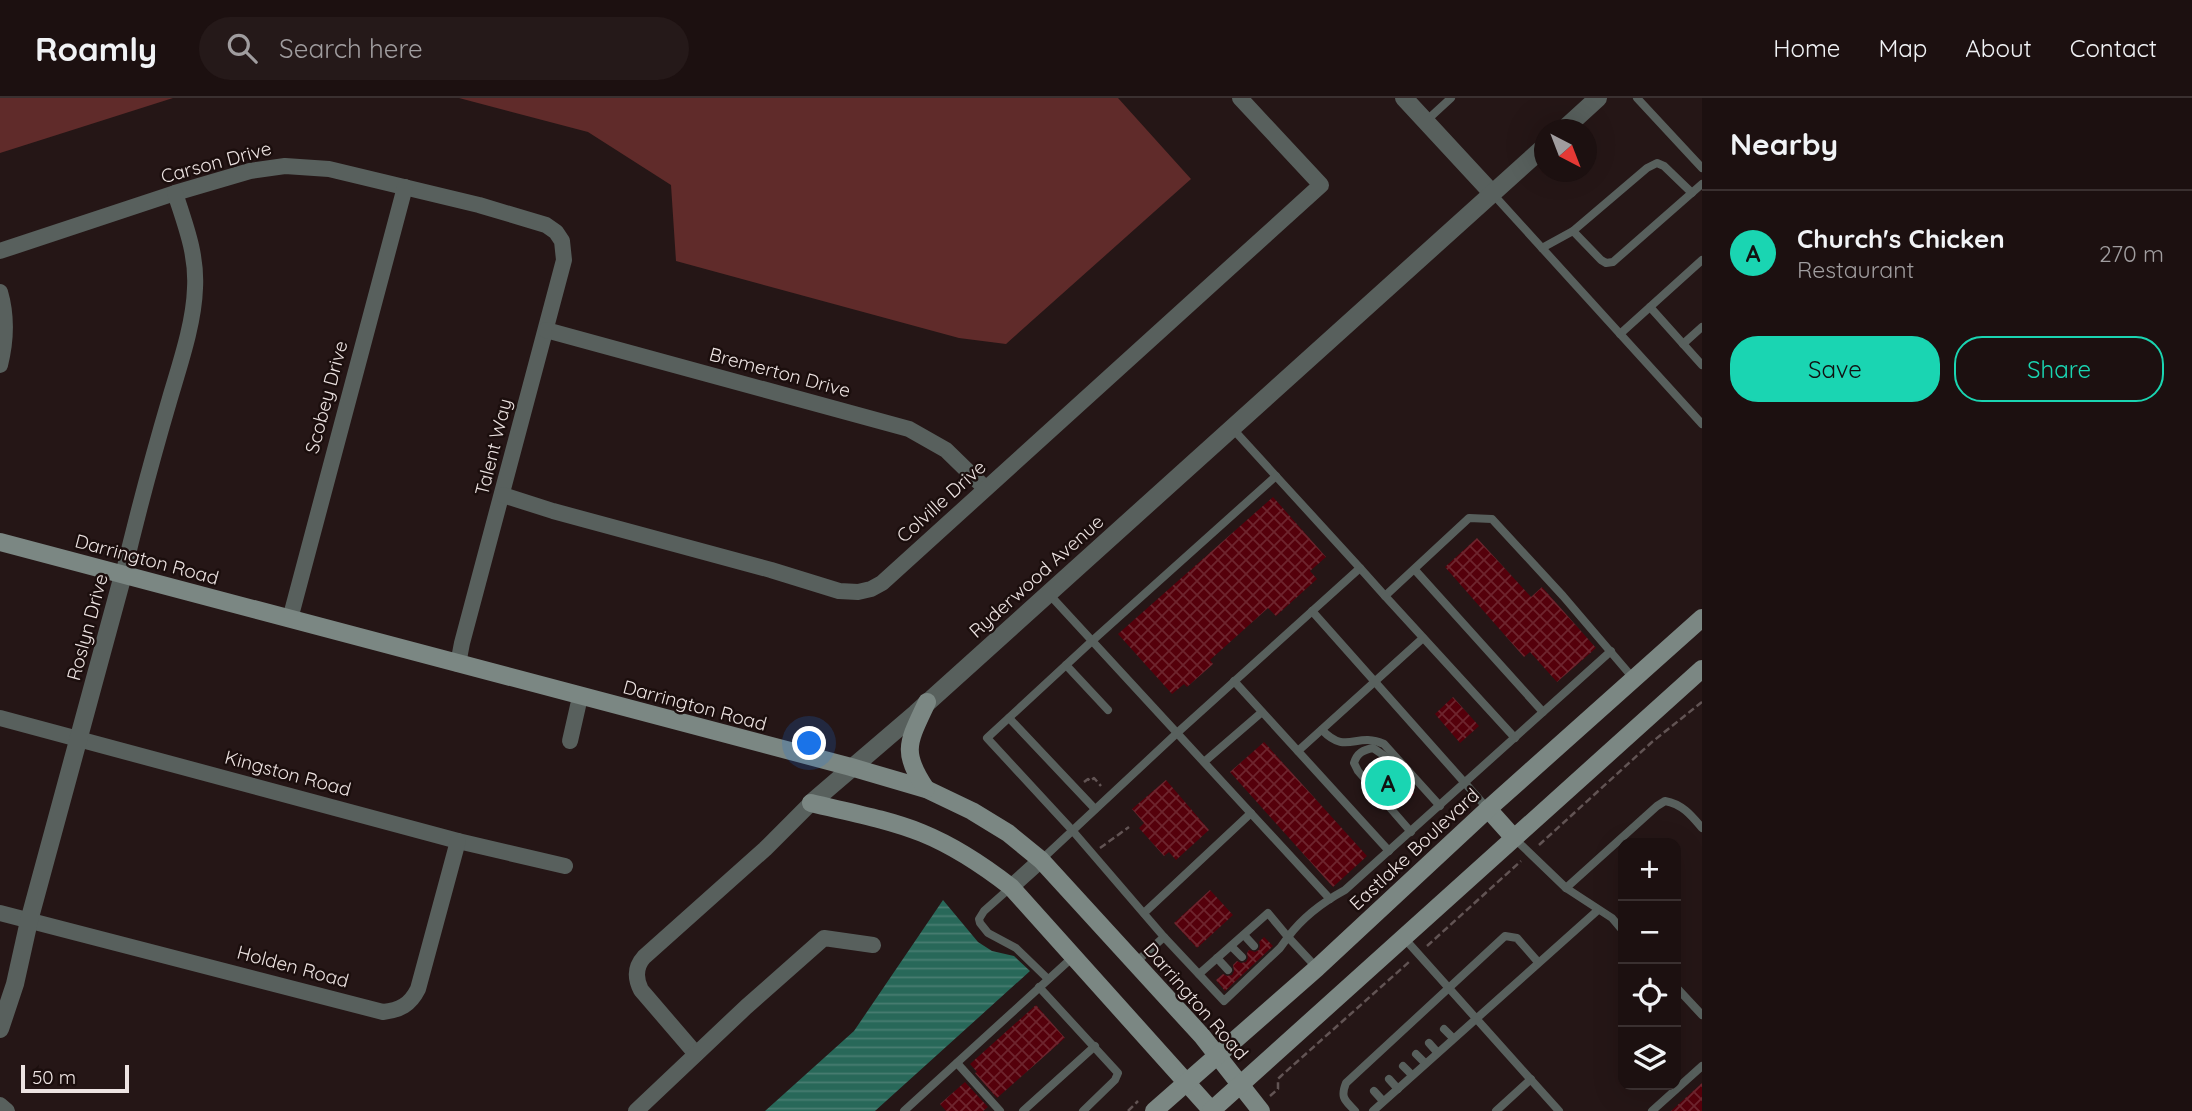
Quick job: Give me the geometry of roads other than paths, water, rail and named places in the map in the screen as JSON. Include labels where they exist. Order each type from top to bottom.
[{"type":"main road","name":"Darrington Road","points":[[0,541],[852,767],[926,789],[972,811],[1008,833],[1041,860],[1136,962],[1218,1056],[1261,1111]]},
{"type":"main road","name":"Eastlake Boulevard","points":[[1154,1111],[1317,968],[1488,809],[1702,618]]},
{"type":"main road","points":[[811,803],[923,833],[983,865],[1011,887],[1212,1111],[1702,669]]},
{"type":"main road","points":[[926,789],[910,761],[909,747],[912,733],[927,702]]},
{"type":"main road","points":[[1488,809],[1514,838]]},
{"type":"street","name":"Colville Drive","points":[[503,495],[849,593],[870,589],[882,583],[1321,185],[1240,98]]},
{"type":"street","points":[[1404,98],[1492,193]]},
{"type":"street","points":[[1575,119],[1598,98]]},
{"type":"street","name":"Ryderwood Avenue","points":[[696,1054],[641,990],[636,978],[638,966],[644,957],[765,849],[811,803],[927,702],[1534,156]]},
{"type":"street","name":"Carson Drive","points":[[0,251],[175,193],[250,172],[285,166],[328,169],[479,205],[546,225],[556,232],[562,241]]},
{"type":"street","name":"Scobey Drive","points":[[290,619],[405,187]]},
{"type":"street","name":"Roslyn Drive","points":[[0,1029],[15,984],[29,921],[193,307],[195,288],[192,249],[175,193]]},
{"type":"street","name":"Talent Way","points":[[458,664],[564,260],[562,241]]},
{"type":"street","points":[[0,292],[5,322],[0,365]]},
{"type":"street","name":"Bremerton Drive","points":[[546,330],[909,429],[946,450],[985,488]]},
{"type":"street","points":[[570,741],[580,697]]},
{"type":"street","name":"Kingston Road","points":[[0,718],[458,841],[565,866]]},
{"type":"street","name":"Holden Road","points":[[0,913],[383,1012],[397,1010],[413,999],[418,989],[458,841]]},
{"type":"street","points":[[1011,887],[1041,860]]},
{"type":"street","points":[[636,1111],[824,938],[873,945]]},
{"type":"street","points":[[0,1105],[7,1111]]},
{"type":"lane","points":[[1426,121],[1451,98]]},
{"type":"lane","points":[[1637,98],[1702,168]]},
{"type":"lane","points":[[1542,248],[1573,231],[1647,168],[1657,163],[1664,166],[1692,193]]},
{"type":"lane","points":[[1573,231],[1601,260],[1606,263],[1613,262],[1702,184]]},
{"type":"lane","points":[[1492,193],[1702,424]]},
{"type":"lane","points":[[1619,334],[1702,260]]},
{"type":"lane","points":[[1650,307],[1702,365]]},
{"type":"lane","points":[[1683,344],[1702,327]]},
{"type":"lane","points":[[1232,428],[1515,738]]},
{"type":"lane","points":[[1276,476],[987,738],[1224,1001],[1280,948],[1300,922],[1345,890],[1611,651]]},
{"type":"lane","points":[[1385,596],[1469,518],[1492,519],[1633,678]]},
{"type":"lane","points":[[1041,860],[1360,568]]},
{"type":"lane","points":[[1415,569],[1544,712]]},
{"type":"lane","points":[[1048,593],[1329,899]]},
{"type":"lane","points":[[1312,611],[1488,809]]},
{"type":"lane","points":[[1298,751],[1423,638]]},
{"type":"lane","points":[[1066,665],[1108,710]]},
{"type":"lane","points":[[1234,681],[1389,851]]},
{"type":"lane","points":[[1204,762],[1262,712]]},
{"type":"lane","points":[[1009,718],[1095,809]]},
{"type":"lane","points":[[1322,730],[1341,744],[1360,739],[1373,739],[1384,744],[1440,806]]},
{"type":"lane","points":[[1408,772],[1373,748],[1364,749],[1354,763],[1411,832]]},
{"type":"lane","points":[[1566,888],[1665,801],[1675,803],[1688,812],[1702,828]]},
{"type":"lane","points":[[1144,913],[1251,813]]},
{"type":"lane","points":[[1514,838],[1566,888],[1612,918],[1618,925]]},
{"type":"lane","points":[[1011,887],[984,911],[979,919],[980,923],[988,933],[1022,953],[1048,979]]},
{"type":"lane","points":[[1373,1111],[1475,1017],[1598,910]]},
{"type":"lane","points":[[1199,974],[1268,913],[1317,968]]},
{"type":"lane","points":[[1244,935],[1254,946]]},
{"type":"lane","points":[[1354,1111],[1342,1092],[1346,1083],[1374,1063],[1402,1037],[1410,1022],[1505,936],[1517,938],[1538,962]]},
{"type":"lane","points":[[1136,962],[1164,937]]},
{"type":"lane","points":[[1404,938],[1559,1111]]},
{"type":"lane","points":[[1231,946],[1241,957]]},
{"type":"lane","points":[[904,1111],[1074,956]]},
{"type":"lane","points":[[1217,958],[1228,970]]},
{"type":"lane","points":[[1039,987],[1095,1046],[1118,1076],[1083,1111]]},
{"type":"lane","points":[[1681,992],[1702,1015]]},
{"type":"lane","points":[[1425,1009],[1433,1017]]},
{"type":"lane","points":[[1410,1022],[1417,1030]]},
{"type":"lane","points":[[1444,1029],[1453,1038]]},
{"type":"lane","points":[[1429,1043],[1437,1052]]},
{"type":"lane","points":[[1023,1111],[1095,1046]]},
{"type":"lane","points":[[1416,1054],[1425,1063]]},
{"type":"lane","points":[[957,1063],[1000,1111]]},
{"type":"lane","points":[[1403,1066],[1412,1075]]},
{"type":"lane","points":[[1652,1111],[1702,1066]]},
{"type":"lane","points":[[1389,1079],[1398,1088]]},
{"type":"lane","points":[[1496,1111],[1531,1079]]},
{"type":"lane","points":[[1374,1091],[1383,1101]]},
{"type":"place","name":"Church's Chicken","points":[[1388,783]]}]
